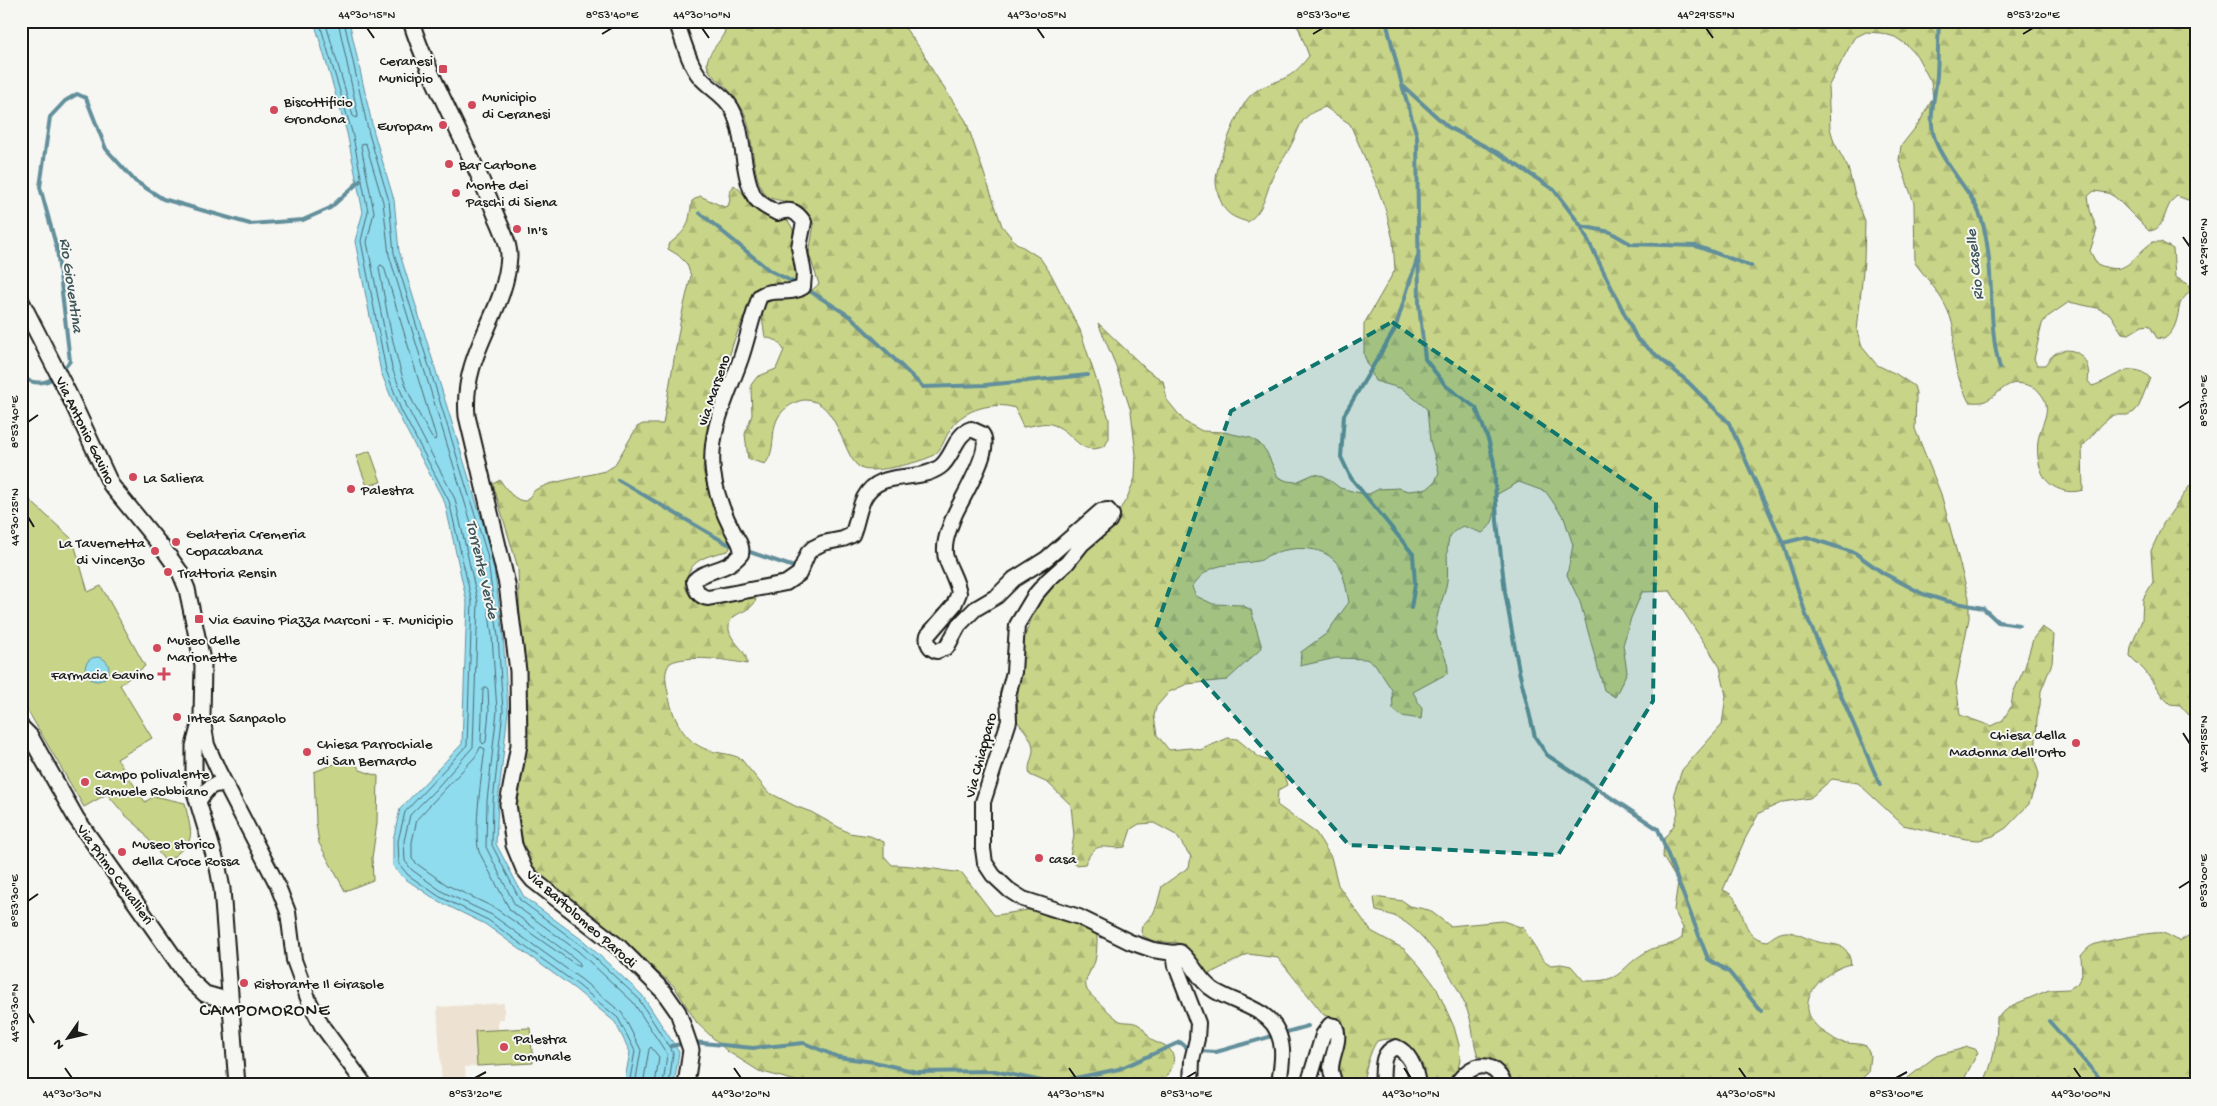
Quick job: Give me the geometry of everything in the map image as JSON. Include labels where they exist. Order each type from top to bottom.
[{"type":"main road","name":"Via Bartolomeo Parodi","points":[[411,21],[446,108],[488,195],[502,229],[509,255],[496,305],[472,362],[465,398],[469,425],[507,584],[518,671],[519,745],[508,804],[514,845],[524,869],[533,880],[620,948],[664,992],[678,1012],[691,1050],[686,1085]]},
{"type":"main road","name":"Via Antonio Gavino","points":[[22,303],[64,384],[111,485],[180,572],[192,611],[202,658],[202,716],[194,746],[196,795],[218,868],[222,889],[237,1085]]},
{"type":"main road","name":"Via Primo Cavallieri","points":[[21,727],[30,736],[76,818],[190,980],[205,994],[230,1001]]},
{"type":"street","name":"via Marseno","points":[[676,21],[700,76],[724,97],[733,110],[740,130],[741,150],[753,195],[764,206],[777,212],[786,209],[797,212],[804,222],[799,246],[804,274],[803,287],[795,292],[766,291],[760,296],[740,360],[724,398],[715,426],[711,454],[718,501],[722,512],[742,547],[742,552],[740,556],[721,570],[700,575],[696,578],[694,584],[699,594],[705,598],[713,597],[779,585],[794,578],[813,548],[823,543],[852,535],[863,500],[873,486],[882,480],[936,470],[947,461],[963,433],[971,429],[982,434],[986,444],[948,536],[945,555],[958,593],[954,605],[928,635],[927,641],[932,649],[937,651],[947,647],[959,624],[975,609],[997,596],[1014,579],[1046,559],[1101,511],[1108,510]]},
{"type":"street","name":"Via Chiapparo","points":[[1108,510],[1112,515],[1109,521],[1082,544],[1067,563],[1048,580],[1035,595],[1017,625],[1014,672],[1008,695],[1009,721],[983,802],[983,849],[985,863],[993,875],[1008,890],[1023,899],[1079,917],[1130,942],[1153,950],[1174,953]]},
{"type":"street","name":"Via Antonio Gavino","points":[[202,716],[208,745],[227,787],[239,806],[277,884],[288,912],[294,960],[309,1001],[322,1026],[365,1085]]},
{"type":"street","points":[[196,795],[213,785],[222,784],[227,787]]},
{"type":"street","points":[[1191,1085],[1198,1023],[1176,966],[1174,953],[1176,951],[1183,955],[1199,978],[1214,991],[1257,1010],[1272,1022],[1278,1031],[1282,1051],[1279,1085]]},
{"type":"street","points":[[1308,1085],[1322,1035],[1330,1025],[1334,1026],[1338,1039],[1331,1069],[1335,1085]]},
{"type":"street","points":[[1382,1085],[1383,1060],[1386,1053],[1396,1047],[1404,1050],[1409,1057],[1418,1085]]},
{"type":"street","points":[[1456,1085],[1467,1070],[1475,1067],[1490,1066],[1496,1071],[1505,1085]]},
{"type":"highlighted area","points":[[1392,322],[1656,502],[1653,701],[1558,855],[1349,845],[1156,628],[1231,411]]},
{"type":"shaded area","points":[[504,1003],[504,1019],[498,1019],[498,1030],[475,1031],[477,1066],[465,1067],[466,1085],[442,1085],[437,1007]]},
{"type":"green space","points":[[720,21],[900,21],[922,51],[934,73],[966,121],[1002,226],[1015,242],[1040,258],[1051,274],[1080,330],[1109,419],[1109,438],[1105,446],[1096,449],[1083,446],[1061,429],[1050,424],[1023,427],[1015,408],[989,406],[971,411],[956,421],[938,452],[934,455],[896,467],[869,470],[863,469],[856,464],[826,409],[817,402],[805,400],[799,401],[784,410],[778,418],[775,424],[771,452],[765,464],[748,459],[745,434],[752,415],[751,385],[757,377],[776,369],[784,350],[778,341],[765,337],[761,311],[766,303],[775,299],[804,297],[819,284],[809,254],[814,224],[803,207],[768,197],[765,194],[757,177],[750,131],[744,112],[724,84],[708,68],[709,56],[725,31]]},
{"type":"green space","points":[[1293,21],[2196,21],[2196,203],[2177,196],[2169,205],[2159,226],[2149,231],[2115,197],[2108,193],[2094,191],[2088,196],[2090,210],[2097,230],[2090,251],[2097,264],[2116,269],[2123,267],[2153,242],[2161,242],[2173,249],[2175,277],[2188,284],[2190,291],[2180,304],[2172,332],[2164,339],[2157,338],[2149,325],[2142,326],[2129,334],[2122,333],[2110,314],[2097,308],[2069,302],[2046,318],[2042,324],[2034,359],[2037,365],[2045,365],[2056,353],[2070,350],[2076,352],[2085,361],[2088,367],[2088,381],[2092,386],[2128,370],[2143,372],[2150,378],[2139,406],[2134,412],[2127,415],[2113,415],[2102,424],[2082,447],[2083,490],[2079,491],[2060,490],[2045,478],[2042,472],[2038,460],[2038,441],[2046,406],[2045,400],[2034,387],[2024,384],[2011,384],[1985,401],[1969,402],[1956,370],[1953,349],[1954,329],[1947,308],[1915,263],[1914,203],[1899,160],[1901,146],[1919,123],[1933,98],[1931,82],[1917,56],[1907,45],[1895,37],[1881,33],[1866,32],[1854,38],[1828,87],[1830,128],[1834,142],[1848,168],[1855,195],[1865,221],[1864,261],[1857,331],[1862,347],[1877,365],[1896,374],[1914,386],[1916,393],[1915,429],[1941,494],[1969,598],[1969,618],[1956,684],[1960,715],[1991,726],[2003,720],[2011,707],[2013,693],[2025,667],[2033,639],[2042,627],[2054,635],[2052,663],[2041,691],[2037,718],[2035,761],[2039,774],[2029,804],[2006,828],[1993,836],[1979,840],[1966,839],[1903,825],[1858,783],[1832,779],[1810,798],[1783,802],[1759,813],[1745,839],[1723,890],[1736,901],[1751,933],[1758,939],[1768,941],[1781,933],[1791,932],[1815,941],[1843,947],[1849,956],[1851,964],[1841,967],[1823,978],[1810,994],[1808,1004],[1809,1013],[1814,1023],[1821,1030],[1840,1042],[1866,1046],[1870,1055],[1868,1073],[1861,1079],[1842,1085],[1512,1085],[1496,1063],[1478,1056],[1469,1015],[1464,1002],[1449,973],[1429,945],[1406,923],[1394,916],[1376,911],[1374,897],[1403,901],[1410,906],[1429,910],[1450,926],[1503,921],[1523,928],[1543,960],[1551,965],[1571,966],[1584,981],[1597,981],[1614,977],[1646,952],[1682,938],[1683,928],[1674,910],[1678,882],[1663,857],[1664,839],[1674,825],[1678,812],[1674,793],[1682,770],[1722,725],[1726,696],[1720,667],[1670,591],[1642,592],[1631,618],[1623,645],[1627,672],[1615,697],[1604,690],[1580,602],[1567,575],[1573,545],[1564,518],[1546,492],[1519,482],[1494,496],[1494,517],[1487,529],[1482,533],[1463,526],[1455,531],[1449,539],[1447,549],[1447,581],[1436,624],[1438,641],[1447,662],[1448,673],[1413,692],[1422,709],[1421,719],[1401,716],[1393,709],[1392,690],[1375,664],[1366,659],[1336,658],[1300,666],[1301,652],[1326,634],[1349,602],[1344,579],[1337,563],[1326,554],[1310,549],[1292,549],[1275,553],[1259,561],[1221,566],[1206,572],[1199,578],[1192,587],[1196,596],[1213,604],[1242,605],[1251,610],[1262,648],[1227,680],[1187,684],[1169,692],[1156,707],[1154,716],[1157,735],[1169,750],[1190,748],[1200,750],[1228,738],[1237,739],[1260,758],[1269,761],[1284,775],[1287,785],[1278,790],[1277,805],[1316,833],[1331,857],[1338,885],[1371,931],[1404,949],[1436,987],[1454,1027],[1459,1045],[1460,1060],[1458,1069],[1445,1085],[1427,1085],[1421,1066],[1412,1050],[1398,1040],[1388,1039],[1377,1041],[1374,1045],[1362,1085],[1342,1085],[1339,1073],[1339,1053],[1344,1033],[1342,1022],[1339,1019],[1324,1015],[1278,958],[1248,954],[1205,976],[1186,950],[1178,943],[1153,941],[1143,936],[1142,926],[1153,914],[1162,886],[1189,867],[1191,857],[1176,835],[1154,823],[1139,824],[1131,829],[1125,847],[1097,848],[1089,856],[1085,864],[1076,865],[1070,856],[1074,836],[1071,805],[1048,783],[1030,775],[1029,769],[1033,751],[1032,742],[1016,720],[1022,642],[1039,601],[1083,551],[1115,526],[1119,511],[1127,498],[1135,478],[1136,455],[1131,411],[1116,366],[1098,323],[1147,370],[1163,381],[1167,400],[1185,422],[1202,431],[1223,432],[1251,438],[1266,451],[1278,477],[1287,481],[1296,482],[1314,474],[1324,476],[1340,488],[1369,494],[1379,489],[1399,488],[1408,491],[1427,489],[1435,482],[1439,472],[1430,441],[1427,409],[1403,389],[1375,381],[1364,355],[1364,324],[1395,270],[1393,240],[1386,211],[1350,124],[1325,107],[1309,115],[1301,123],[1275,172],[1259,211],[1248,222],[1230,215],[1219,197],[1216,180],[1220,161],[1234,124],[1245,103],[1259,89],[1293,73],[1309,56],[1299,29]]},
{"type":"green space","points":[[734,185],[756,210],[768,218],[787,219],[793,229],[793,250],[797,283],[795,287],[773,285],[755,289],[734,341],[708,423],[703,470],[712,506],[730,536],[730,548],[728,551],[705,557],[694,565],[687,577],[685,586],[690,597],[697,603],[706,605],[715,605],[744,598],[753,597],[756,599],[751,607],[733,617],[729,626],[731,636],[744,654],[747,664],[697,658],[677,660],[670,663],[666,670],[666,681],[672,710],[676,719],[685,735],[699,746],[741,759],[768,792],[811,812],[849,833],[870,836],[884,842],[884,856],[892,865],[962,873],[994,915],[1033,910],[1047,916],[1074,921],[1087,926],[1097,935],[1097,951],[1086,982],[1087,990],[1118,1020],[1139,1025],[1153,1041],[1168,1047],[1172,1052],[1173,1062],[1170,1072],[1163,1081],[1148,1082],[1144,1085],[811,1085],[759,1071],[727,1051],[697,1023],[674,986],[534,873],[524,849],[517,810],[524,754],[518,568],[493,484],[500,480],[515,497],[526,501],[535,490],[549,484],[605,471],[614,466],[637,427],[643,424],[663,424],[681,318],[691,276],[687,264],[668,249],[668,245],[684,230],[690,216],[692,201],[700,196],[724,207],[728,206],[729,194]]},
{"type":"green space","points":[[370,451],[381,482],[367,486],[356,456]]},
{"type":"green space","points":[[2196,477],[2196,723],[2180,705],[2170,704],[2163,697],[2145,671],[2130,656],[2131,647],[2142,620],[2143,599],[2153,582],[2151,551],[2163,524]]},
{"type":"green space","points":[[21,492],[73,540],[88,592],[101,586],[145,666],[120,685],[152,738],[117,759],[145,802],[154,796],[185,803],[191,831],[190,837],[188,843],[166,862],[139,827],[125,815],[107,794],[84,807],[21,699]]},
{"type":"green space","points":[[347,759],[354,761],[360,770],[378,776],[377,823],[372,858],[373,880],[345,891],[319,843],[316,823],[314,772]]},
{"type":"green space","points":[[2196,931],[2196,1085],[1982,1085],[1994,1052],[1997,1017],[2013,1005],[2049,990],[2069,989],[2077,984],[2082,975],[2081,956],[2089,947],[2109,941],[2158,933],[2180,941]]},
{"type":"green space","name":"Palestra comunale","points":[[530,1028],[533,1063],[477,1066],[475,1031]]},
{"type":"green space","points":[[1968,1047],[1978,1052],[1961,1085],[1903,1085],[1909,1077],[1936,1056]]},
{"type":"water","name":"Torrente Verde","points":[[314,21],[349,21],[374,133],[394,200],[399,251],[492,553],[503,635],[508,711],[498,802],[496,844],[524,897],[585,942],[642,995],[679,1052],[674,1085],[624,1085],[630,1052],[615,1022],[575,989],[485,924],[438,901],[404,878],[393,866],[393,840],[400,809],[462,744],[467,603],[445,503],[397,412],[381,372],[355,241],[363,212],[347,133]]},
{"type":"water","points":[[97,657],[106,660],[109,669],[106,678],[97,681],[88,678],[85,669],[88,660]]},
{"type":"waterway","points":[[1386,21],[1417,136],[1419,305],[1425,359],[1446,386],[1476,408],[1489,442],[1494,463],[1497,521],[1505,592],[1519,671],[1535,737],[1547,755],[1658,829],[1708,959],[1729,972],[1761,1011]]},
{"type":"waterway","name":"Rio Caselle","points":[[1939,21],[1932,130],[1939,149],[1970,196],[1981,217],[1987,246],[1992,316],[2000,368]]},
{"type":"waterway","points":[[1403,86],[1448,127],[1500,154],[1554,190],[1581,226],[1637,339],[1687,381],[1729,423],[1783,543],[1806,615],[1880,785]]},
{"type":"waterway","name":"Rio Gioventina","points":[[61,372],[70,361],[57,249],[40,187],[50,117],[65,101],[77,94],[86,98],[106,149],[135,181],[163,199],[250,224],[303,220],[330,208],[361,180]]},
{"type":"waterway","points":[[700,213],[769,270],[799,285]]},
{"type":"waterway","points":[[1581,226],[1610,232],[1631,244],[1696,246],[1751,266]]},
{"type":"waterway","points":[[1411,608],[1415,584],[1413,554],[1351,478],[1341,457],[1344,415],[1395,329],[1418,256]]},
{"type":"waterway","points":[[805,288],[851,317],[923,387],[985,385],[1088,375]]},
{"type":"waterway","name":"Rio Gioventina","points":[[21,377],[30,381],[43,382],[56,376]]},
{"type":"waterway","points":[[618,480],[726,543],[737,547]]},
{"type":"waterway","points":[[1783,543],[1807,537],[1855,553],[1883,573],[1923,594],[1946,601],[1983,608],[1998,622],[2019,625]]},
{"type":"waterway","points":[[744,550],[794,567]]},
{"type":"waterway","points":[[2049,1021],[2103,1082],[2108,1085]]},
{"type":"waterway","points":[[1198,1051],[1216,1052],[1308,1026]]},
{"type":"waterway","points":[[693,1042],[753,1048],[804,1043],[838,1057],[874,1062],[917,1072],[995,1071],[1051,1083],[1119,1069],[1180,1042],[1191,1051]]},
{"type":"waterway","points":[[671,1046],[686,1043]]},
{"type":"place","name":"Ceranesi Municipio","points":[[443,69]]},
{"type":"place","name":"Municipio di Ceranesi","points":[[472,105]]},
{"type":"place","name":"Biscottificio Grondona","points":[[274,110]]},
{"type":"place","name":"Europam","points":[[443,125]]},
{"type":"place","name":"Bar Carbone","points":[[449,164]]},
{"type":"place","name":"Monte dei Paschi di Siena","points":[[456,193]]},
{"type":"place","name":"In's","points":[[517,229]]},
{"type":"place","name":"La Saliera","points":[[133,477]]},
{"type":"place","name":"Palestra","points":[[351,489]]},
{"type":"place","name":"Gelateria Cremeria Copacabana","points":[[176,542]]},
{"type":"place","name":"La Tavernetta di Vincenzo","points":[[155,551]]},
{"type":"place","name":"Trattoria Rensin","points":[[168,572]]},
{"type":"place","name":"Via Gavino Piazza Marconi - F. Municipio","points":[[199,619]]},
{"type":"place","name":"Museo delle Marionette","points":[[157,648]]},
{"type":"place","name":"Farmacia Gavino","points":[[164,674]]},
{"type":"place","name":"Intesa Sanpaolo","points":[[177,717]]},
{"type":"place","name":"Chiesa della Madonna dell'Orto","points":[[2076,743]]},
{"type":"place","name":"Chiesa Parrochiale di San Bernardo","points":[[307,752]]},
{"type":"place","name":"Campo polivalente Samuele Robbiano","points":[[85,782]]},
{"type":"place","name":"Museo storico della Croce Rossa","points":[[122,852]]},
{"type":"place","name":"casa","points":[[1039,858]]},
{"type":"place","name":"Ristorante Il Girasole","points":[[244,983]]},
{"type":"place","name":"Palestra comunale","points":[[504,1047]]},
{"type":"district","name":"CAMPOMORONE","points":[[265,1009]]}]
